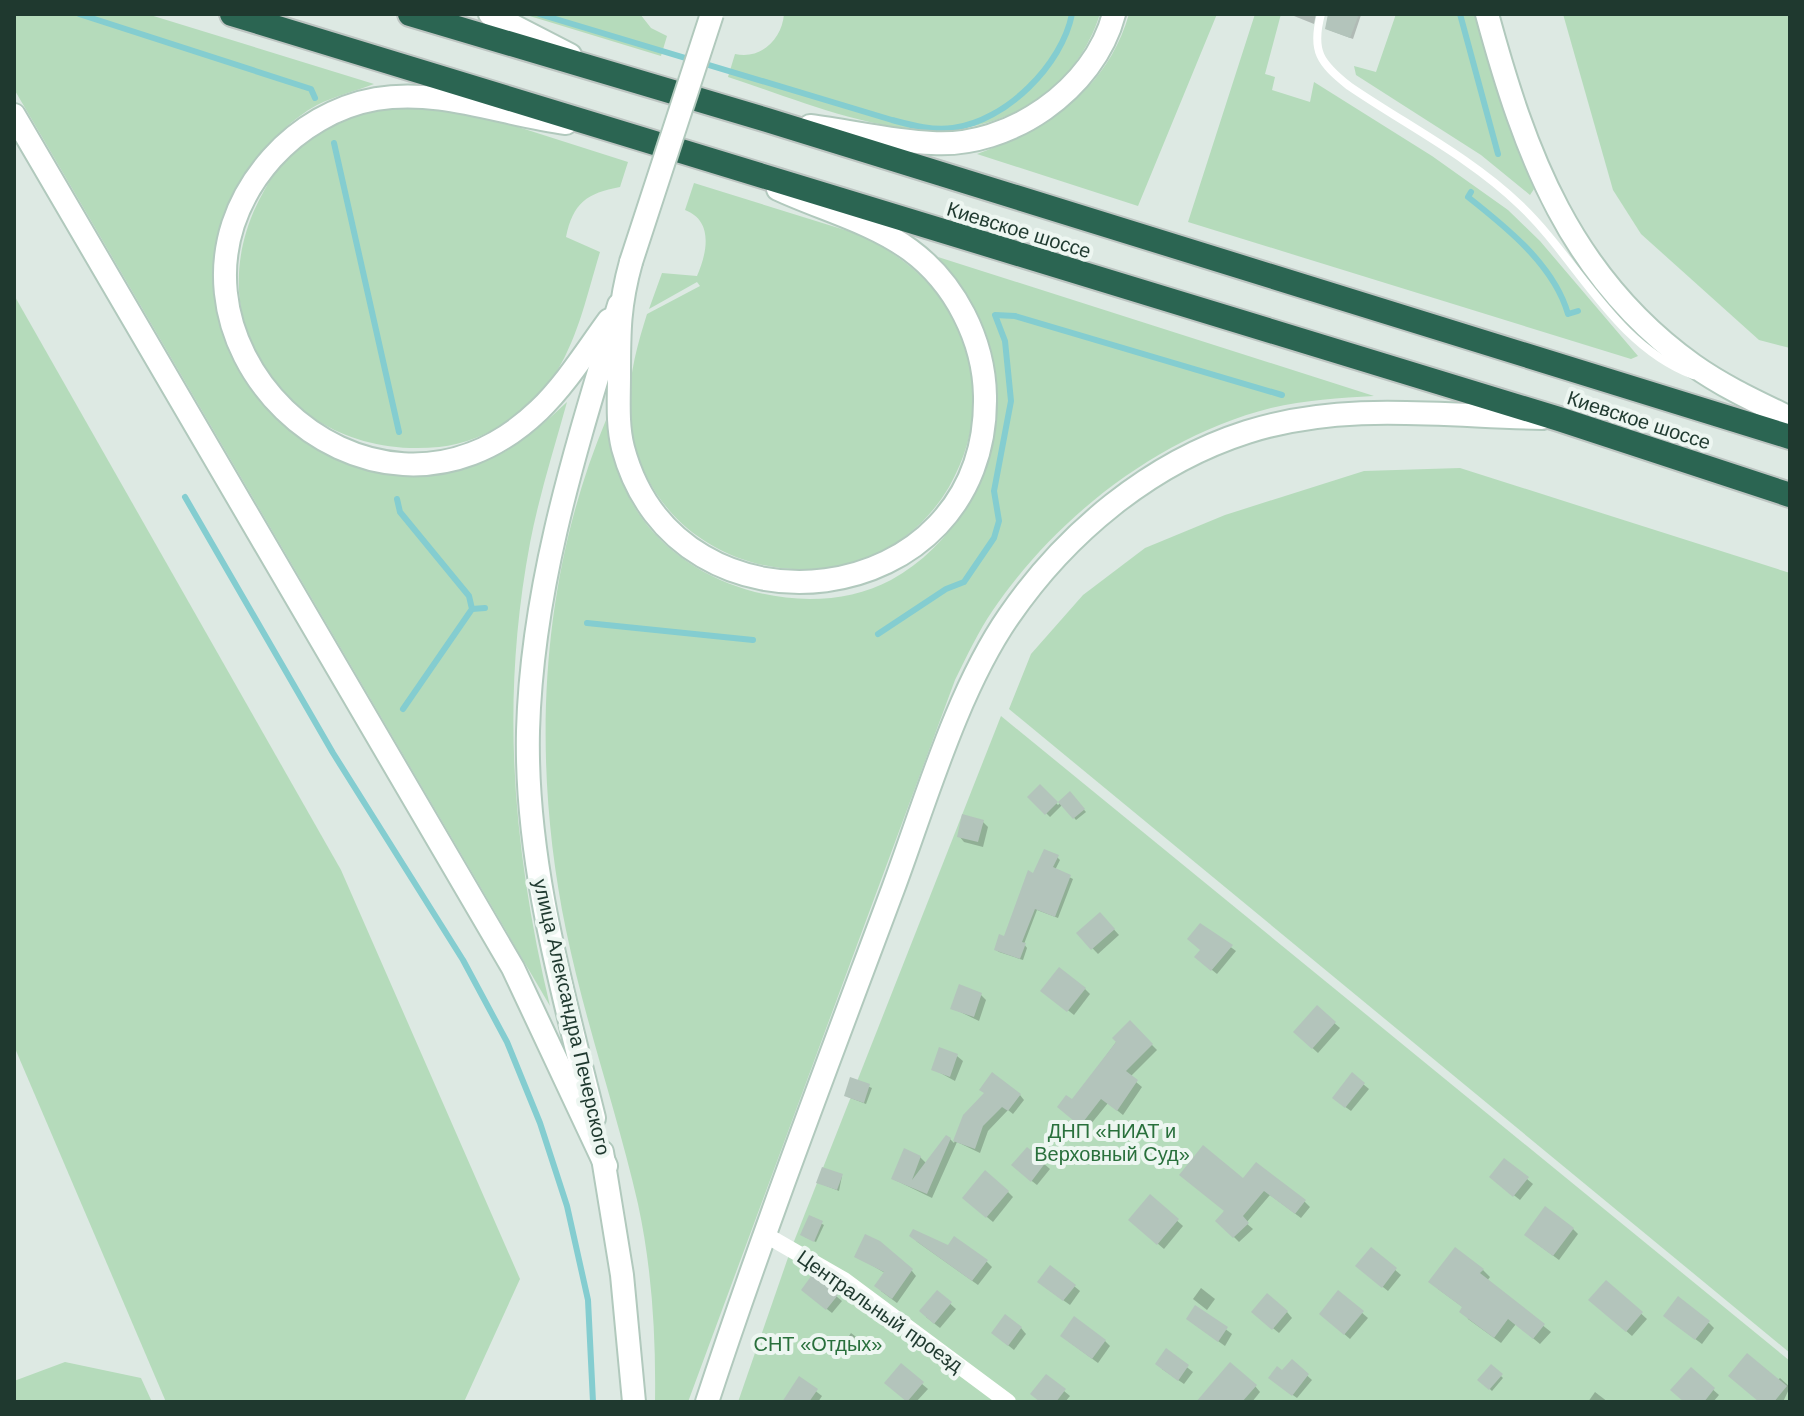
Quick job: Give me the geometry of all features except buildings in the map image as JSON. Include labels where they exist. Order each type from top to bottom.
[{"type":"highway","name":"Киевское шоссе","points":[[232,14],[1559,419],[1790,495]]},
{"type":"highway","name":"Киевское шоссе","points":[[410,14],[610,76],[767,120],[1790,437]]},
{"type":"main road","points":[[490,14],[610,76]]},
{"type":"main road","name":"улица Александра Печерского","points":[[634,1402],[627,1313],[606,1166],[549,932],[534,836],[528,733],[533,651],[546,566],[631,262],[712,14]]},
{"type":"main road","points":[[767,120],[931,143],[977,139],[1029,117],[1071,88],[1101,48],[1114,14]]},
{"type":"main road","points":[[1487,14],[1513,104],[1540,176],[1585,257],[1652,332],[1731,389],[1790,418]]},
{"type":"main road","points":[[597,127],[514,116],[462,102],[414,95],[374,99],[339,109],[290,140],[255,179],[234,226],[228,264],[228,298],[235,333],[252,372],[286,414],[314,436],[344,451],[383,462],[404,463],[466,455],[520,425],[564,382],[619,305]]},
{"type":"main road","points":[[14,115],[513,968],[606,1166]]},
{"type":"main road","points":[[619,305],[619,431],[624,450],[638,485],[656,513],[699,552],[769,579],[811,583],[838,581],[896,558],[937,523],[963,486],[982,433],[983,373],[968,323],[942,281],[911,250],[887,235],[814,205],[749,173]]},
{"type":"main road","points":[[707,1402],[764,1234],[947,746],[984,658],[1015,608],[1066,547],[1114,504],[1180,461],[1245,432],[1319,415],[1368,411],[1559,419]]},
{"type":"street","name":"Центральный проезд","points":[[764,1234],[844,1280],[1008,1402]]},
{"type":"lane","points":[[1321,14],[1316,46],[1336,76],[1503,189],[1535,220],[1583,282],[1656,357],[1731,389]]},
{"type":"green space","points":[[14,14],[147,14],[374,84],[317,105],[293,121],[272,141],[238,188],[217,249],[217,308],[235,363],[268,410],[313,447],[367,469],[426,474],[500,454],[530,434],[567,402],[530,543],[515,661],[513,718],[515,776],[527,890],[550,1006],[14,89]]},
{"type":"green space","points":[[523,14],[640,14],[651,28],[667,36],[661,56]]},
{"type":"green space","points":[[784,14],[1100,14],[1075,63],[1035,101],[998,119],[960,128],[921,130],[882,125],[843,115],[728,77],[735,54],[753,54],[768,46],[779,32]]},
{"type":"green space","points":[[1129,14],[1217,14],[1138,206],[977,154],[1028,132],[1071,103],[1106,64]]},
{"type":"green space","points":[[1255,14],[1281,14],[1265,74],[1275,77],[1272,90],[1310,102],[1314,82],[1432,156],[1508,210],[1540,241],[1638,356],[1631,359],[1188,222]]},
{"type":"green space","points":[[1396,14],[1477,14],[1504,109],[1534,189],[1530,195],[1481,155],[1356,75],[1354,66],[1376,72]]},
{"type":"green space","points":[[1563,14],[1790,14],[1790,348],[1759,340],[1641,234],[1613,190]]},
{"type":"green space","points":[[426,105],[484,116],[628,162],[620,187],[590,196],[577,208],[569,225],[566,237],[600,252],[571,343],[547,386],[507,422],[474,439],[439,447],[386,446],[339,432],[299,407],[268,374],[247,333],[239,288],[244,239],[274,175],[294,151],[317,132],[368,109]]},
{"type":"green space","points":[[694,183],[861,235],[883,247],[903,261],[937,294],[961,334],[969,357],[974,396],[972,423],[961,462],[949,487],[914,529],[871,556],[822,568],[772,567],[724,552],[683,524],[651,484],[632,433],[629,403],[632,373],[647,314],[700,286],[697,282],[649,309],[662,273],[697,276],[701,267],[706,238],[704,230],[701,222],[685,210]]},
{"type":"green space","points":[[938,257],[1374,396],[1310,401],[1271,408],[1190,438],[1151,459],[1080,512],[1019,575],[993,610],[955,680],[688,1402],[655,1402],[652,1303],[643,1228],[566,930],[548,801],[548,671],[555,607],[567,543],[584,481],[606,420],[619,472],[629,497],[644,521],[666,545],[693,566],[724,582],[792,598],[826,598],[860,592],[891,580],[921,560],[946,535],[966,506],[982,474],[992,440],[996,404],[995,369],[986,334],[977,313]]},
{"type":"green space","points":[[14,295],[341,870],[520,1279],[464,1402],[166,1402],[14,1046]]},
{"type":"green space","points":[[1460,468],[1790,573],[1790,1353],[1009,709],[1031,654],[1083,595],[1145,548],[1225,515],[1364,471]]},
{"type":"green space","name":"ДНП «НИАТ и Верховный Суд»","points":[[1001,716],[1790,1361],[1790,1402],[738,1402],[791,1249]]},
{"type":"green space","points":[[65,1362],[141,1378],[152,1402],[14,1402],[14,1381]]},
{"type":"waterway","points":[[79,14],[311,89],[315,98]]},
{"type":"waterway","points":[[539,14],[892,120],[945,129],[973,123],[993,114],[1029,88],[1057,52],[1072,14]]},
{"type":"waterway","points":[[1460,14],[1498,154]]},
{"type":"waterway","points":[[334,143],[399,432]]},
{"type":"waterway","points":[[1471,192],[1468,197],[1513,234],[1540,263],[1552,279],[1568,314],[1578,311]]},
{"type":"waterway","points":[[878,634],[946,589],[964,582],[994,538],[999,521],[994,491],[1011,401],[1005,341],[995,315],[1015,316],[1282,395]]},
{"type":"waterway","points":[[185,497],[333,753],[463,960],[507,1042],[540,1123],[567,1206],[588,1300],[593,1402]]},
{"type":"waterway","points":[[397,499],[400,512],[469,596],[472,609],[403,709]]},
{"type":"waterway","points":[[472,609],[485,608]]},
{"type":"waterway","points":[[587,623],[753,640]]},
{"type":"park label","name":"СНТ «Отдых»","points":[[818,1344]]}]
